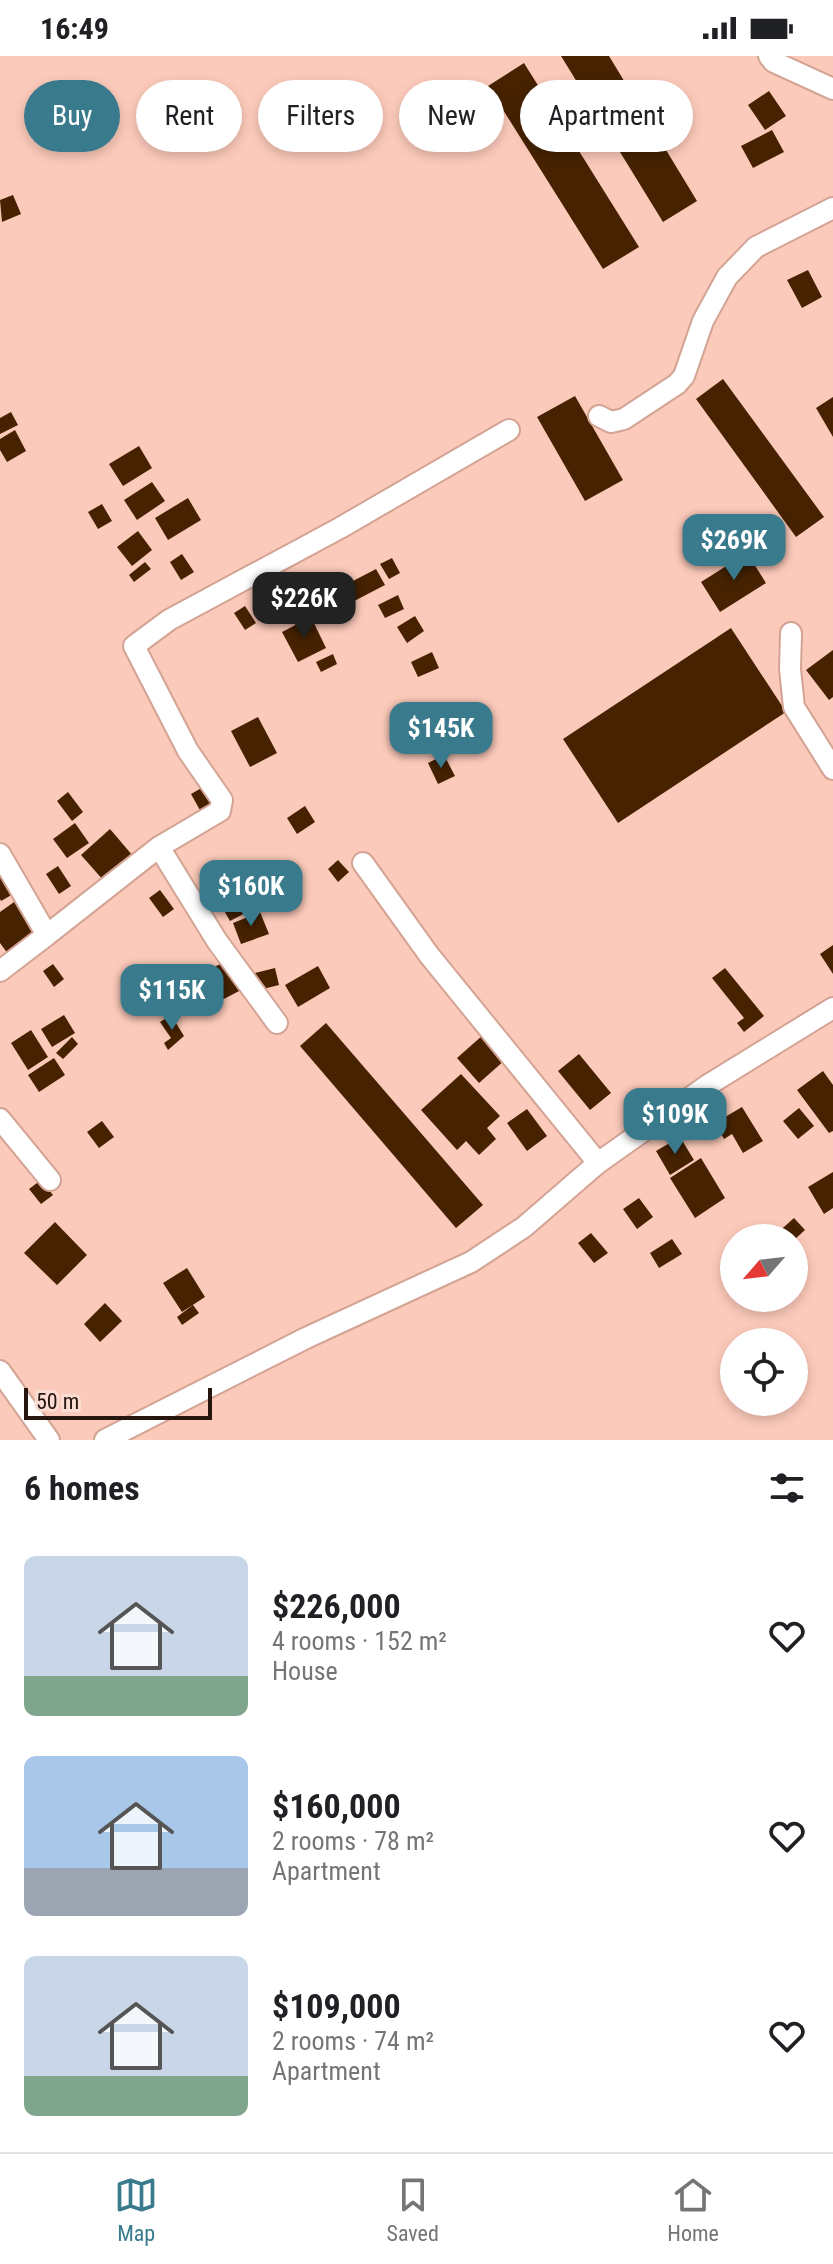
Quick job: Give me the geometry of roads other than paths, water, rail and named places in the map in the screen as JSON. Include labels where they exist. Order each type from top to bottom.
[{"type":"street","points":[[769,56],[774,62],[833,89]]},
{"type":"street","points":[[599,416],[611,422],[624,419],[677,384],[684,376],[703,321],[727,277],[756,247],[833,208]]},
{"type":"street","points":[[0,971],[159,847],[220,811],[222,800],[188,751],[134,646],[169,620],[340,528],[509,430]]},
{"type":"street","points":[[791,633],[790,669],[794,707],[833,769]]},
{"type":"street","points":[[159,847],[217,941],[277,1023]]},
{"type":"street","points":[[0,854],[47,935]]},
{"type":"street","points":[[363,863],[429,955],[598,1163]]},
{"type":"street","points":[[105,1440],[306,1338],[471,1262],[524,1227],[598,1163],[708,1085],[833,1008]]},
{"type":"street","points":[[0,1119],[50,1180]]},
{"type":"street","points":[[0,1371],[49,1440]]}]
